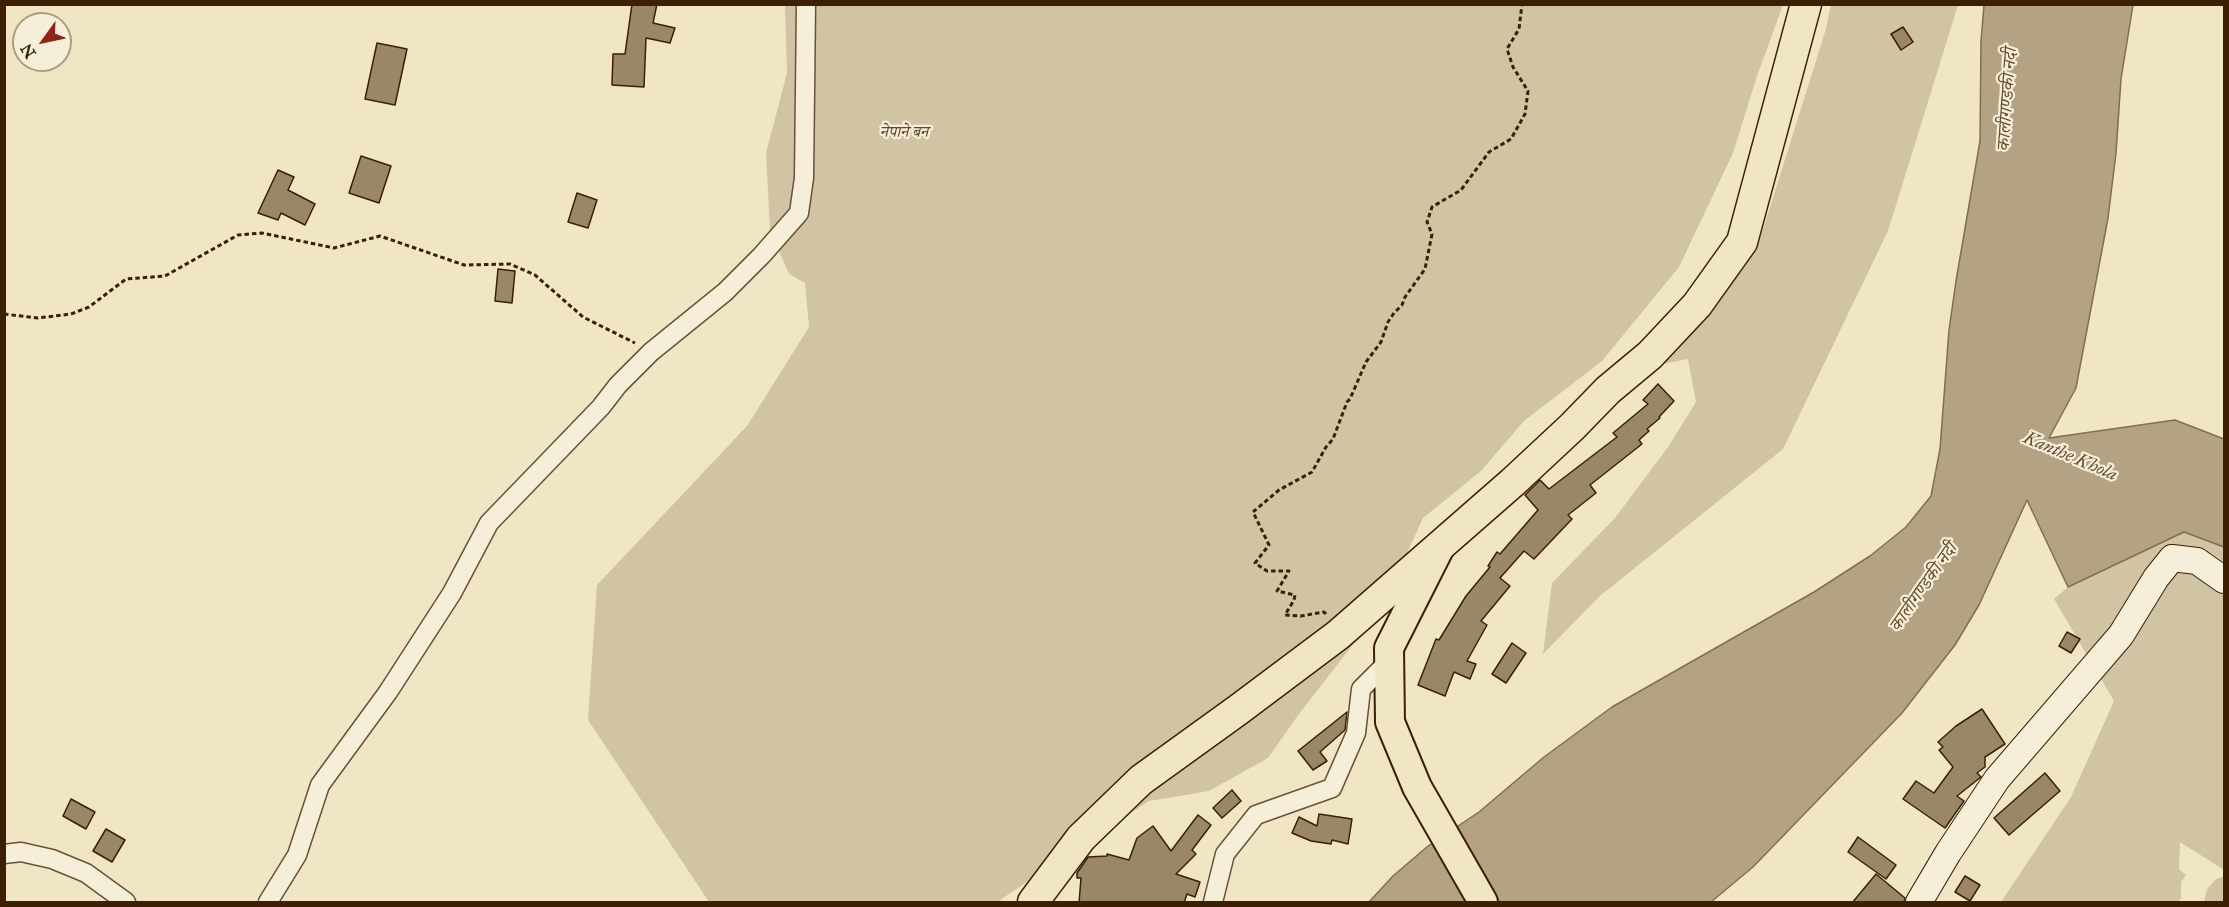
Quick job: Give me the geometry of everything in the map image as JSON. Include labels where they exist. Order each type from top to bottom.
[{"type":"highway","points":[[1032,903],[1082,838],[1141,780],[1238,711],[1338,635],[1538,458],[1608,390],[1650,355],[1697,305],[1742,242],[1806,4]]},
{"type":"main road","points":[[1442,543],[1389,648],[1390,722],[1417,787],[1483,903]]},
{"type":"main road","points":[[1919,903],[1948,853],[1997,779],[2121,635],[2156,578],[2172,558],[2197,561],[2224,580]]},
{"type":"street","points":[[268,903],[297,855],[320,785],[401,672],[452,593],[489,523],[651,352],[725,292],[799,213],[804,178],[807,4]]},
{"type":"street","points":[[1213,903],[1225,854],[1256,815],[1332,788],[1356,733],[1361,689],[1389,661]]},
{"type":"street","points":[[4,854],[21,852],[52,859],[86,873],[126,903]]},
{"type":"path","points":[[1338,635],[1332,617],[1324,612],[1301,616],[1285,615],[1295,595],[1277,591],[1289,571],[1267,571],[1255,563],[1269,545],[1253,512],[1279,490],[1312,472],[1326,447],[1333,440],[1347,402],[1366,362],[1381,342],[1388,322],[1425,269],[1432,234],[1428,222],[1432,207],[1461,190],[1489,152],[1511,139],[1525,114],[1527,91],[1513,67],[1507,48],[1519,29],[1522,4]]},
{"type":"path","points":[[4,314],[38,318],[71,314],[89,307],[126,279],[165,276],[238,235],[262,233],[334,248],[380,236],[464,265],[510,264],[535,275],[583,317],[651,352]]},
{"type":"green space","name":"नेपाने बन","points":[[785,5],[1783,5],[1757,76],[1733,153],[1679,267],[1602,361],[1524,421],[1481,471],[1423,518],[1383,606],[1299,714],[1268,758],[1209,791],[1149,801],[997,902],[709,902],[588,720],[597,585],[747,426],[809,327],[805,283],[789,274],[770,230],[766,153],[787,73]]},
{"type":"green space","points":[[1831,5],[1958,5],[1888,231],[1783,449],[1600,596],[1543,654],[1552,583],[1615,518],[1668,447],[1696,402],[1688,359],[1652,366],[1707,317],[1760,239],[1825,32]]},
{"type":"green space","points":[[2184,532],[2224,547],[2224,870],[2180,842],[2179,869],[2186,875],[2181,882],[2179,902],[2001,902],[2071,797],[2114,701],[2054,599],[2068,587]]},
{"type":"green space","points":[[2224,876],[2224,902],[2204,902],[2207,889],[2216,879]]},
{"type":"water","points":[[1984,5],[2133,5],[2121,79],[2116,153],[2108,218],[2076,388],[2049,438],[2175,420],[2224,439],[2224,547],[2184,532],[2068,587],[2027,500],[1979,605],[1955,645],[1902,713],[1753,867],[1711,902],[1369,902],[1393,876],[1428,846],[1479,812],[1544,757],[1612,707],[1814,592],[1870,556],[1906,527],[1931,496],[1940,449],[1949,330],[1980,141],[1981,41]]},
{"type":"building","points":[[632,4],[657,4],[653,23],[675,28],[670,43],[646,38],[644,87],[612,85],[613,54],[625,54]]},
{"type":"building","points":[[1903,27],[1913,42],[1901,50],[1891,34]]},
{"type":"building","points":[[377,43],[407,49],[395,105],[365,99]]},
{"type":"building","points":[[361,156],[391,166],[379,203],[349,193]]},
{"type":"building","points":[[278,170],[294,177],[288,190],[315,204],[305,225],[281,213],[278,220],[258,213]]},
{"type":"building","points":[[577,193],[597,200],[588,228],[568,222]]},
{"type":"building","points":[[498,269],[515,271],[512,303],[495,301]]},
{"type":"building","points":[[1658,384],[1674,401],[1647,429],[1649,431],[1639,440],[1642,444],[1590,485],[1596,493],[1568,515],[1572,519],[1534,559],[1524,551],[1500,578],[1510,586],[1481,621],[1487,625],[1467,661],[1476,664],[1470,679],[1454,672],[1445,696],[1418,685],[1436,639],[1439,640],[1466,596],[1490,567],[1488,566],[1497,552],[1500,554],[1538,510],[1525,495],[1540,480],[1549,489],[1617,437],[1613,433],[1648,404],[1643,400]]},
{"type":"building","points":[[2067,632],[2080,639],[2071,653],[2059,646]]},
{"type":"building","points":[[1512,643],[1526,653],[1506,683],[1492,674]]},
{"type":"building","points":[[1982,709],[2005,744],[1985,757],[1985,767],[1977,773],[1981,777],[1957,796],[1964,801],[1945,828],[1903,799],[1916,781],[1934,793],[1953,767],[1939,750],[1943,747],[1938,742],[1956,726]]},
{"type":"building","points":[[1347,712],[1345,730],[1320,752],[1327,761],[1313,770],[1298,751]]},
{"type":"building","points":[[2045,773],[2060,791],[2009,835],[1994,818]]},
{"type":"building","points":[[1232,790],[1241,801],[1222,818],[1213,808]]},
{"type":"building","points":[[71,799],[95,812],[86,829],[63,816]]},
{"type":"building","points":[[1319,814],[1352,819],[1348,844],[1332,840],[1331,844],[1311,841],[1292,833],[1299,817],[1317,826]]},
{"type":"building","points":[[1198,815],[1211,825],[1192,850],[1196,854],[1176,874],[1200,882],[1195,897],[1187,894],[1184,903],[1079,903],[1081,878],[1077,878],[1077,873],[1088,857],[1107,856],[1107,854],[1129,860],[1137,838],[1153,826],[1171,851]]},
{"type":"building","points":[[106,829],[125,840],[112,862],[93,851]]},
{"type":"building","points":[[1858,837],[1896,865],[1886,879],[1848,852]]},
{"type":"building","points":[[1876,874],[1905,898],[1904,903],[1852,903]]},
{"type":"building","points":[[1965,876],[1980,885],[1970,901],[1955,892]]},
{"type":"water label","name":"कालीगण्डकी नदी","points":[[2008,100]]},
{"type":"water label","name":"Kanthe Khola","points":[[2070,457]]},
{"type":"water label","name":"कालीगण्डकी नदी","points":[[1924,588]]}]
